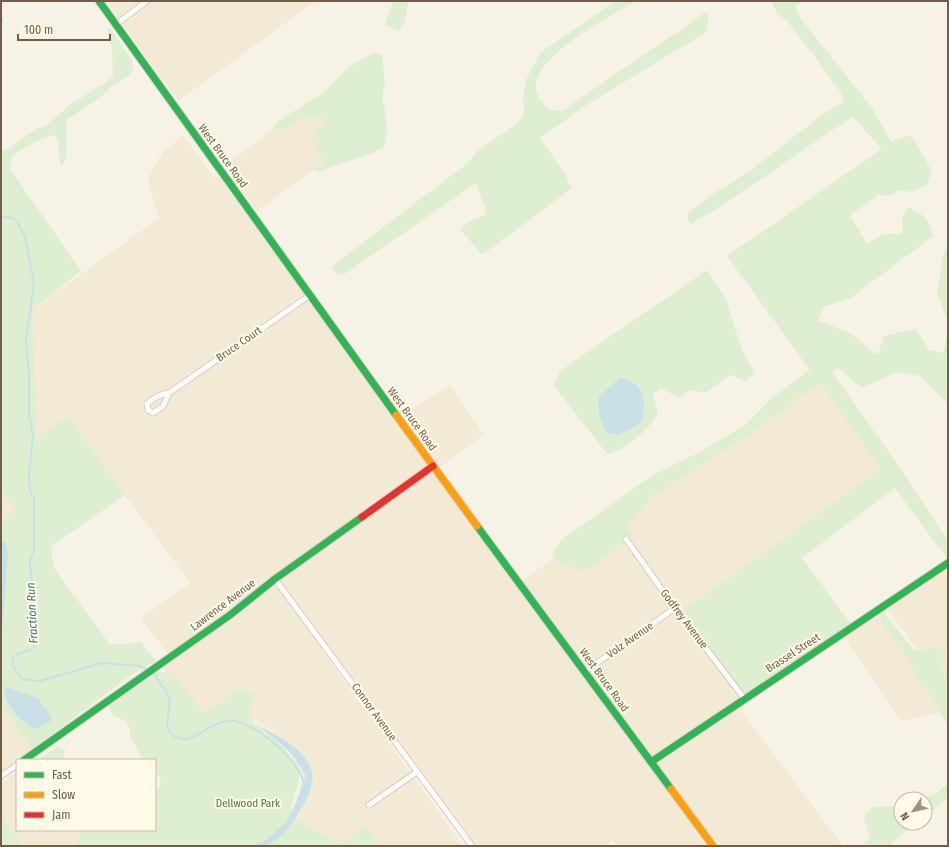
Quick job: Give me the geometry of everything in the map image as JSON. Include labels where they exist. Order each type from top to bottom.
[{"type":"street","name":"West Bruce Road","points":[[99,1],[433,466],[713,846]]},
{"type":"street","points":[[116,25],[147,1]]},
{"type":"street","name":"Bruce Court","points":[[169,393],[160,408],[154,413],[148,410],[147,404],[150,401],[158,396],[169,393],[310,295]]},
{"type":"street","name":"Lawrence Avenue","points":[[25,759],[230,615],[275,579],[433,466]]},
{"type":"street","name":"Godfrey Avenue","points":[[626,538],[675,608],[744,698]]},
{"type":"street","name":"Brassel Street","points":[[650,762],[948,563]]},
{"type":"street","name":"Connor Avenue","points":[[275,579],[472,846]]},
{"type":"street","name":"Volz Avenue","points":[[584,672],[675,608]]},
{"type":"street","points":[[1,776],[16,766]]},
{"type":"street","points":[[369,805],[417,772]]},
{"type":"shaded area","points":[[106,1],[316,1],[178,101]]},
{"type":"shaded area","points":[[321,115],[326,124],[317,129],[315,146],[324,162],[257,211],[224,166],[272,130],[283,130],[303,117]]},
{"type":"shaded area","points":[[183,135],[214,178],[218,176],[430,466],[167,653],[141,618],[190,583],[67,416],[36,440],[33,309],[159,218],[149,186],[149,175],[164,151]]},
{"type":"shaded area","points":[[820,383],[882,469],[682,611],[748,701],[739,708],[843,846],[716,846],[522,581],[611,516],[633,536],[627,524],[653,496],[752,433]]},
{"type":"shaded area","points":[[450,385],[484,435],[441,466],[404,414]]},
{"type":"shaded area","points":[[433,471],[708,846],[616,846],[613,841],[606,846],[472,846],[279,580]]},
{"type":"shaded area","points":[[1,491],[15,510],[1,520]]},
{"type":"shaded area","points":[[948,567],[948,692],[888,609]]},
{"type":"shaded area","points":[[275,584],[463,846],[380,846],[366,826],[342,844],[296,820],[303,808],[311,780],[307,762],[276,733],[245,713],[205,724],[162,666]]},
{"type":"shaded area","points":[[883,612],[880,620],[911,663],[917,679],[933,699],[940,712],[901,721],[844,637]]},
{"type":"shaded area","points":[[1,705],[32,749],[19,759],[16,759],[16,761],[1,772]]},
{"type":"shaded area","points":[[16,773],[16,831],[80,831],[90,846],[23,846],[1,815],[1,784]]},
{"type":"green space","points":[[393,1],[408,1],[405,21],[399,31],[385,25]]},
{"type":"green space","points":[[616,1],[636,1],[594,26],[562,48],[549,60],[540,73],[536,88],[540,98],[548,109],[562,111],[706,12],[709,20],[705,33],[583,107],[540,138],[563,171],[572,188],[482,255],[460,229],[470,221],[487,214],[476,183],[343,275],[336,273],[331,267],[469,162],[477,151],[514,126],[521,119],[524,112],[523,99],[526,80],[540,53]]},
{"type":"green space","points":[[771,1],[801,1],[795,7],[801,19],[873,109],[891,142],[911,135],[932,171],[927,185],[912,192],[899,190],[891,196],[879,195],[850,215],[867,244],[883,234],[902,234],[902,219],[908,207],[918,212],[928,221],[933,236],[849,299],[823,307],[819,321],[850,333],[878,355],[884,336],[916,329],[929,350],[943,353],[948,329],[948,404],[920,376],[896,372],[862,388],[838,368],[832,372],[901,469],[948,541],[948,558],[947,559],[895,488],[802,558],[851,624],[744,695],[682,611],[881,469],[820,383],[752,433],[653,496],[628,524],[633,536],[585,572],[559,563],[552,553],[560,541],[653,475],[700,452],[746,425],[770,399],[810,370],[727,256],[882,149],[853,117],[712,212],[691,224],[687,219],[689,211],[750,171],[822,115],[844,102],[841,93],[815,57],[787,21],[777,14]]},
{"type":"green space","points":[[107,28],[110,28],[132,61],[133,70],[129,76],[112,86],[99,98],[67,120],[67,149],[65,160],[62,165],[60,164],[58,139],[53,135],[36,141],[12,156],[10,169],[81,271],[33,309],[36,439],[67,416],[125,495],[51,546],[54,568],[110,645],[141,642],[156,661],[131,675],[32,749],[1,705],[1,520],[15,510],[1,491],[1,149],[7,150],[37,128],[45,127],[68,106],[113,76],[112,47]]},
{"type":"green space","points":[[374,52],[382,55],[385,81],[382,98],[386,113],[387,135],[384,147],[373,153],[317,172],[313,170],[324,162],[312,137],[317,129],[326,124],[321,115],[312,119],[303,117],[283,130],[272,130],[277,122],[325,91],[347,69]]},
{"type":"green space","points":[[948,248],[948,322],[937,293],[943,254]]},
{"type":"green space","points":[[707,270],[726,299],[742,350],[755,374],[745,381],[730,375],[705,393],[690,390],[679,398],[661,388],[653,395],[658,413],[648,427],[630,443],[608,455],[554,386],[560,371]]},
{"type":"green space","points":[[883,612],[914,650],[924,651],[938,645],[946,655],[940,668],[948,676],[948,726],[933,699],[917,679],[911,663],[880,620]]},
{"type":"green space","name":"Dellwood Park","points":[[155,672],[175,673],[186,690],[204,712],[239,690],[248,690],[255,696],[250,706],[253,723],[270,733],[297,763],[301,772],[291,807],[296,820],[342,844],[366,825],[380,846],[74,846],[81,833],[80,831],[156,831],[156,789],[160,787],[161,781],[156,772],[156,759],[142,758],[130,736],[130,730],[126,721],[111,715],[110,705]]},
{"type":"green space","points":[[58,746],[65,751],[64,759],[39,759]]},
{"type":"green space","points":[[948,782],[948,798],[933,810],[933,795],[937,793]]},
{"type":"green space","points":[[893,806],[893,831],[908,831],[888,846],[862,846],[870,837],[864,817],[872,807]]},
{"type":"green space","points":[[1,815],[23,846],[1,846]]},
{"type":"water","points":[[620,378],[628,380],[639,388],[642,394],[644,407],[642,422],[619,435],[607,433],[600,415],[598,401],[599,396]]},
{"type":"water","points":[[1,542],[5,542],[8,552],[3,622],[1,630]]},
{"type":"water","points":[[5,687],[38,698],[52,718],[51,721],[35,729],[30,727],[9,705],[4,692]]},
{"type":"water","points":[[258,725],[282,738],[298,750],[309,764],[312,773],[312,782],[309,793],[297,816],[281,835],[264,846],[252,846],[270,838],[282,828],[291,815],[305,776],[291,754]]},
{"type":"waterway","points":[[1,15],[1,27]]},
{"type":"waterway","name":"Fraction Run","points":[[1,218],[13,218],[18,223],[25,237],[34,283],[26,341],[29,374],[29,413],[33,435],[29,474],[30,491],[34,499],[34,550],[30,561],[33,596],[32,630],[36,639],[34,648],[13,657],[12,665],[22,679],[40,681],[102,663],[139,666],[149,670]]},
{"type":"waterway","name":"Fraction Run","points":[[153,672],[170,698],[167,727],[173,736],[188,739],[216,724],[227,721],[237,722],[248,726],[260,732],[282,750],[292,761],[303,780],[301,792]]},
{"type":"waterway","name":"Fraction Run","points":[[268,839],[287,823]]},
{"type":"traffic: fast","points":[[99,1],[396,415]]},
{"type":"traffic: fast","points":[[25,759],[230,615],[275,579],[362,517]]},
{"type":"traffic: fast","points":[[477,526],[671,789]]},
{"type":"traffic: fast","points":[[651,762],[948,563]]},
{"type":"traffic: slow","points":[[396,415],[477,526]]},
{"type":"traffic: slow","points":[[671,789],[713,846]]},
{"type":"traffic: jam","points":[[362,517],[433,466]]}]
